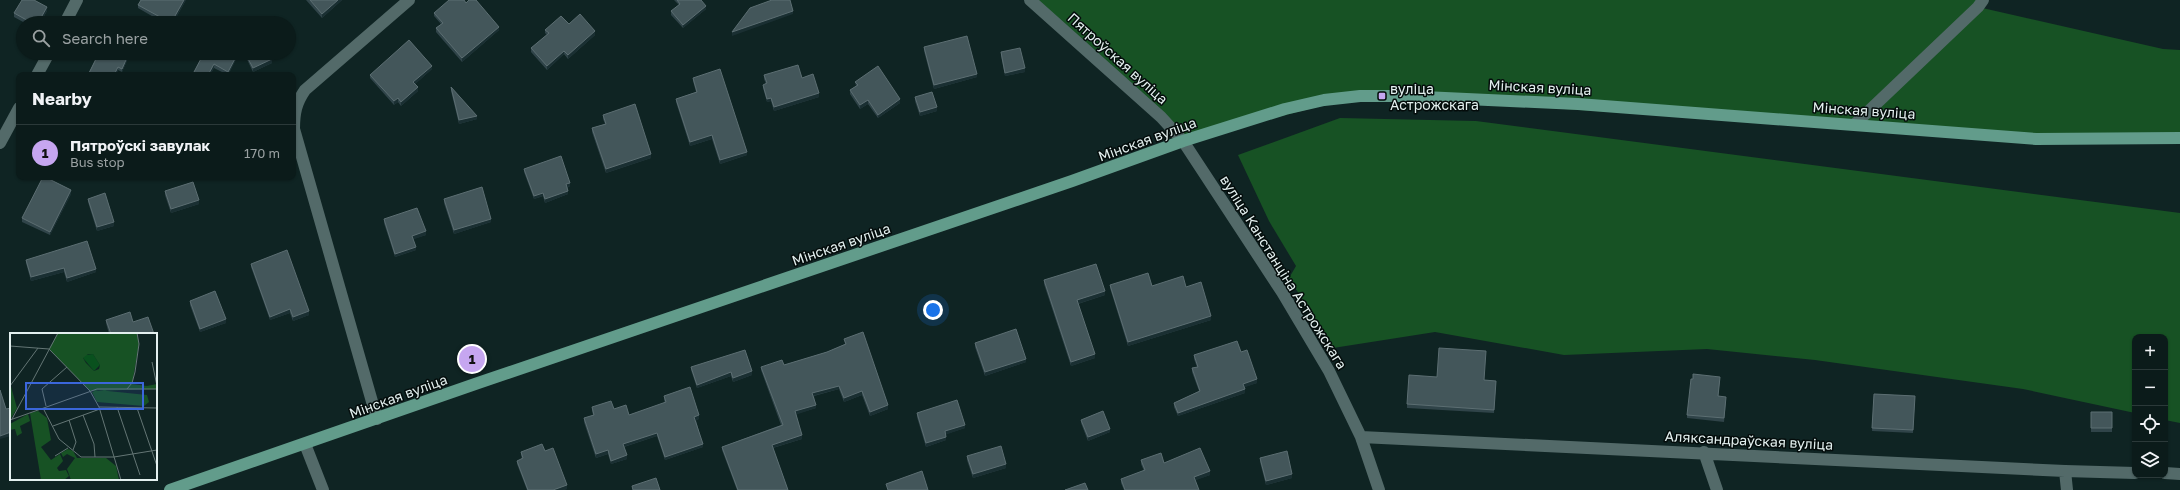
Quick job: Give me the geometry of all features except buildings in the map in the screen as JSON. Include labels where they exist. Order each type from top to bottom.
[{"type":"main road","name":"Мінская вуліца","points":[[170,490],[486,380],[1072,181],[1183,141],[1285,109],[1324,100],[1360,96],[1402,96],[1578,104],[2036,139],[2180,138]]},
{"type":"street","points":[[69,16],[77,0]]},
{"type":"street","points":[[296,106],[305,90],[409,0]]},
{"type":"street","name":"Пятроўская вуліца","points":[[1030,0],[1161,117],[1183,141]]},
{"type":"street","points":[[1855,124],[1978,7],[1983,0]]},
{"type":"street","points":[[39,72],[45,60]]},
{"type":"street","points":[[0,144],[16,114]]},
{"type":"street","points":[[296,136],[377,419]]},
{"type":"street","name":"вуліца Канстанціна Астрожскага","points":[[1183,141],[1282,292],[1329,371],[1361,437],[1379,490]]},
{"type":"street","name":"Аляксандраўская вуліца","points":[[1361,437],[1704,452],[2064,471],[2132,473]]},
{"type":"street","points":[[305,444],[323,490]]},
{"type":"street","points":[[1704,452],[1717,490]]},
{"type":"street","points":[[2064,471],[2067,490]]},
{"type":"street","points":[[2168,473],[2180,474]]},
{"type":"green space","points":[[1030,0],[1983,0],[1978,7],[2163,49],[2180,50],[2180,138],[2036,139],[1360,96],[1183,141]]},
{"type":"green space","points":[[1340,118],[1476,121],[2180,213],[2180,423],[2168,421],[2168,334],[2132,334],[2132,412],[2023,389],[1815,360],[1707,349],[1564,355],[1435,332],[1333,348],[1289,278],[1296,266],[1269,221],[1238,155]]},
{"type":"place","name":"вуліца Астрожскага","points":[[1382,96]]},
{"type":"place","name":"Пятроўскі завулак","points":[[472,359]]}]
